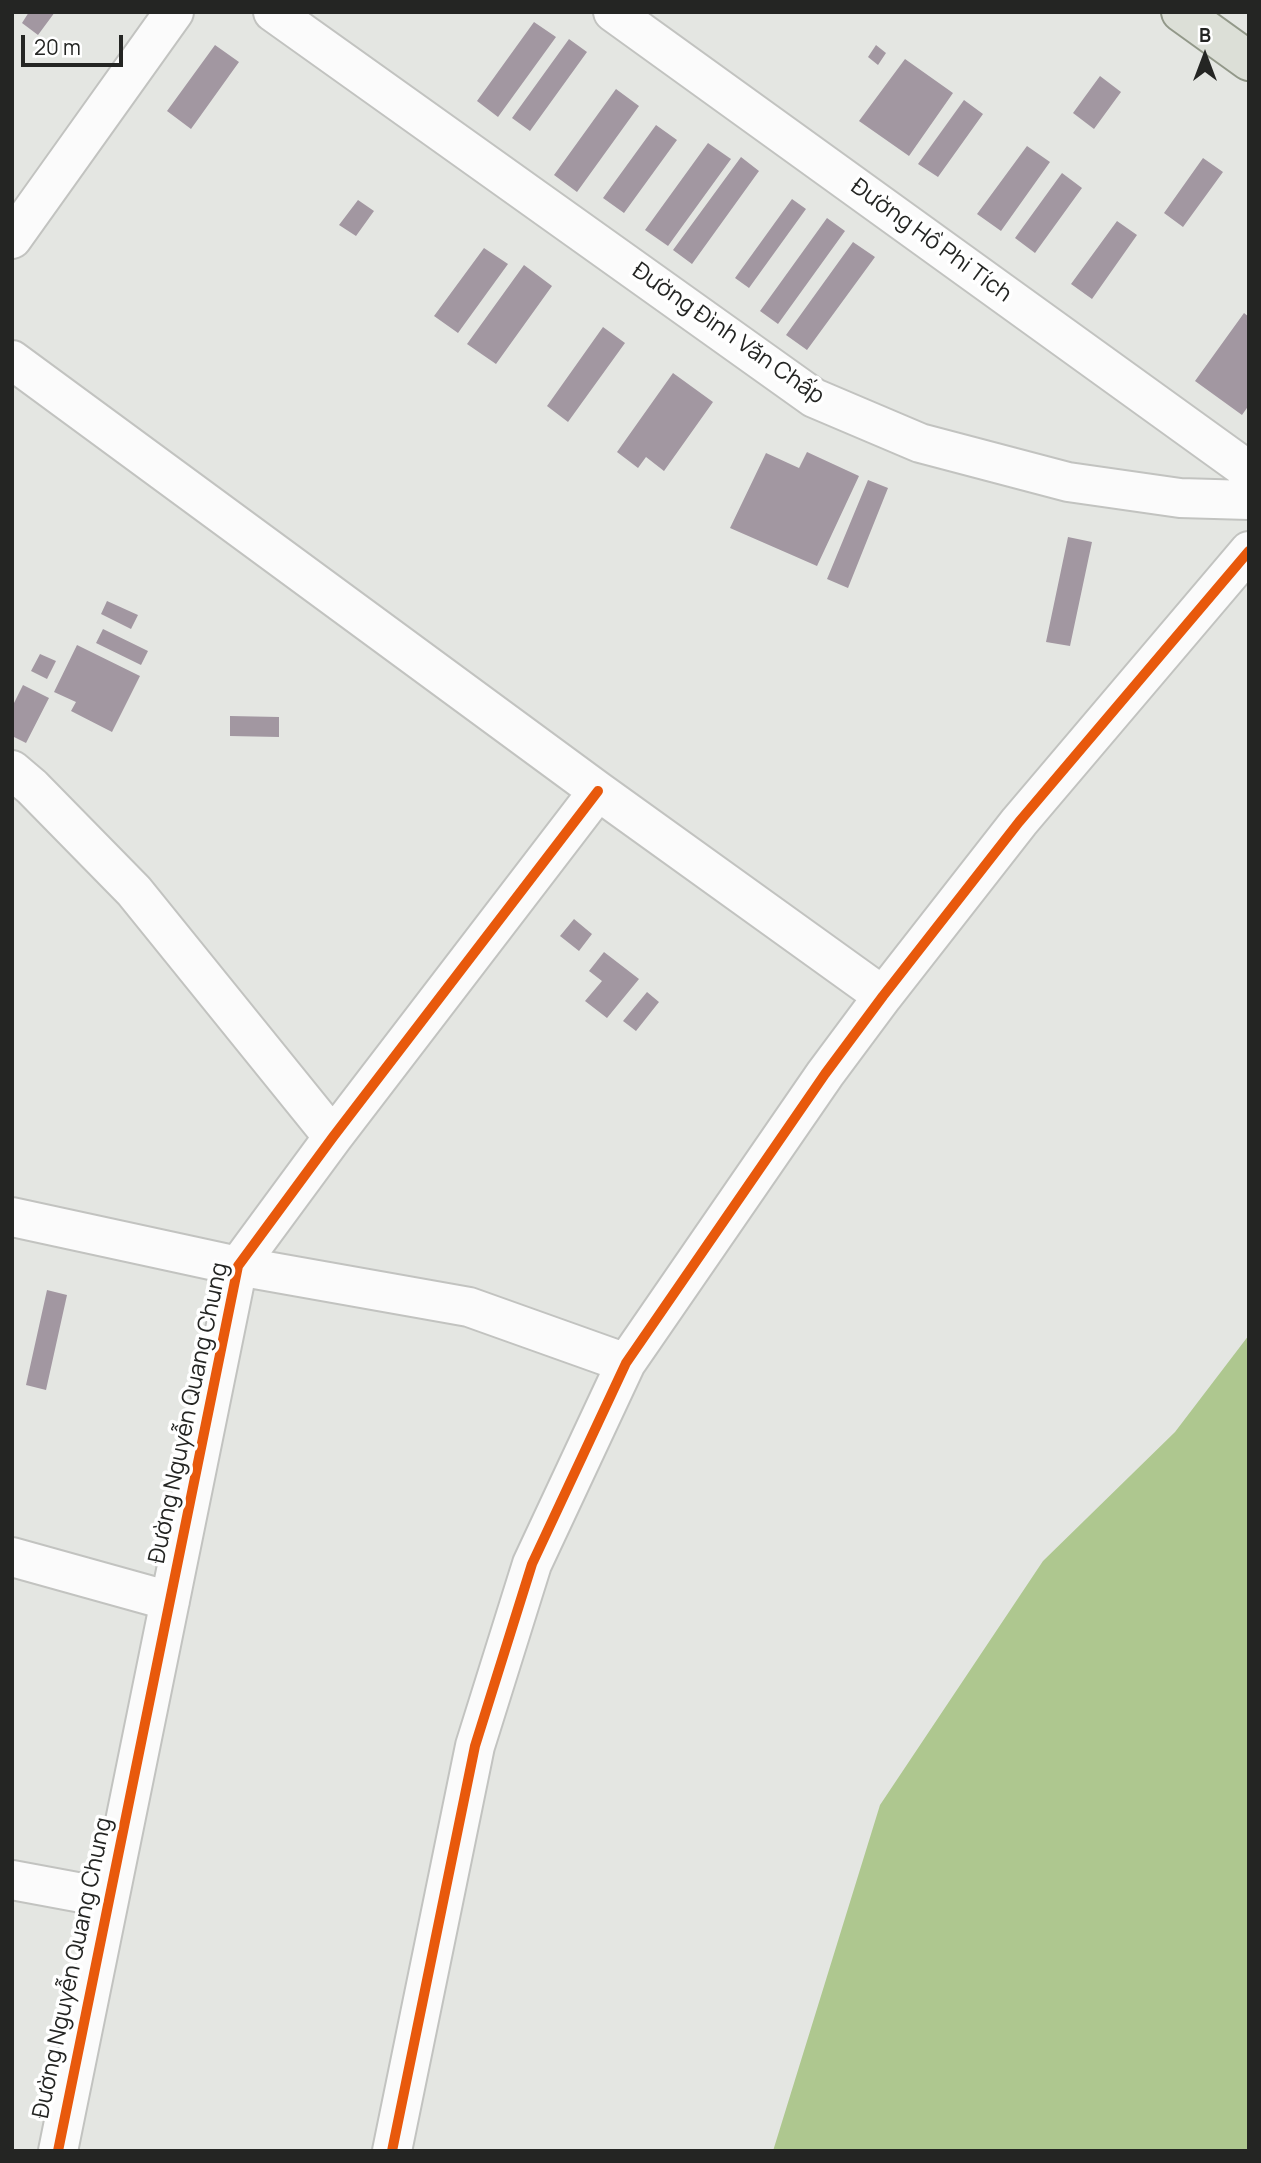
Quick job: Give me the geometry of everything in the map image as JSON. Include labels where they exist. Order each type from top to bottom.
[{"type":"main road","points":[[1181,12],[1249,61]]},
{"type":"street","points":[[12,239],[174,12]]},
{"type":"street","name":"Đường Đình Văn Chấp","points":[[273,12],[814,398],[920,443],[1068,482],[1180,498],[1249,500]]},
{"type":"street","name":"Đường Hồ Phi Tích","points":[[613,12],[1249,471]]},
{"type":"street","points":[[12,360],[598,791],[883,996]]},
{"type":"street","points":[[392,2151],[475,1746],[532,1564],[626,1363],[825,1074],[883,996],[1019,822],[1249,551]]},
{"type":"street","points":[[12,770],[134,891],[333,1137]]},
{"type":"street","name":"Đường Nguyễn Quang Chung","points":[[58,2151],[237,1266],[598,791]]},
{"type":"street","points":[[12,1217],[237,1266],[469,1307],[626,1363]]},
{"type":"street","points":[[12,1557],[170,1601]]},
{"type":"street","points":[[12,1880],[109,1898]]},
{"type":"shaded area","points":[[1249,1335],[1249,2151],[773,2151],[880,1805],[1043,1561],[1175,1432]]},
{"type":"building","points":[[29,12],[55,12],[38,35],[22,23]]},
{"type":"building","points":[[534,22],[556,37],[498,117],[477,101]]},
{"type":"building","points":[[569,39],[587,52],[530,131],[512,118]]},
{"type":"building","points":[[215,45],[239,62],[191,129],[167,111]]},
{"type":"building","points":[[876,45],[886,53],[878,65],[868,57]]},
{"type":"building","points":[[905,59],[953,93],[909,156],[859,121]]},
{"type":"building","points":[[1100,76],[1121,92],[1094,129],[1073,113]]},
{"type":"building","points":[[616,89],[639,106],[577,192],[554,175]]},
{"type":"building","points":[[964,100],[983,114],[938,177],[918,164]]},
{"type":"building","points":[[656,125],[677,140],[624,213],[603,198]]},
{"type":"building","points":[[708,143],[731,159],[668,246],[645,230]]},
{"type":"building","points":[[1027,146],[1050,162],[1001,231],[977,214]]},
{"type":"building","points":[[741,157],[759,171],[692,264],[673,250]]},
{"type":"building","points":[[1203,158],[1223,172],[1183,227],[1164,213]]},
{"type":"building","points":[[1062,173],[1082,188],[1035,253],[1015,238]]},
{"type":"building","points":[[792,199],[806,209],[749,288],[735,278]]},
{"type":"building","points":[[358,200],[374,211],[356,236],[339,225]]},
{"type":"building","points":[[827,218],[845,231],[778,324],[760,311]]},
{"type":"building","points":[[1117,221],[1137,235],[1092,299],[1071,284]]},
{"type":"building","points":[[853,242],[875,257],[807,350],[786,335]]},
{"type":"building","points":[[484,248],[508,264],[458,333],[434,316]]},
{"type":"building","points":[[524,265],[552,286],[496,364],[467,344]]},
{"type":"building","points":[[1244,313],[1249,317],[1249,405],[1242,415],[1195,381]]},
{"type":"building","points":[[603,327],[625,343],[568,422],[547,406]]},
{"type":"building","points":[[673,373],[713,402],[664,471],[646,457],[638,468],[617,452]]},
{"type":"building","points":[[807,452],[859,476],[817,566],[730,528],[766,453],[799,468]]},
{"type":"building","points":[[868,480],[888,488],[848,588],[827,579]]},
{"type":"building","points":[[1068,537],[1092,542],[1070,646],[1046,642]]},
{"type":"building","points":[[107,601],[138,615],[131,629],[101,614]]},
{"type":"building","points":[[103,629],[148,651],[141,665],[96,643]]},
{"type":"building","points":[[77,645],[140,676],[112,732],[71,711],[76,702],[54,692]]},
{"type":"building","points":[[40,654],[56,661],[47,679],[31,671]]},
{"type":"building","points":[[23,685],[49,698],[26,743],[12,736],[12,707]]},
{"type":"building","points":[[230,716],[279,717],[279,737],[230,736]]},
{"type":"building","points":[[574,919],[592,934],[579,951],[560,936]]},
{"type":"building","points":[[604,952],[639,979],[607,1018],[585,1001],[602,981],[589,971]]},
{"type":"building","points":[[647,992],[659,1002],[636,1031],[623,1021]]},
{"type":"building","points":[[47,1290],[67,1295],[46,1390],[26,1385]]},
{"type":"cycle path","points":[[392,2151],[475,1746],[532,1564],[626,1363],[825,1074],[883,996],[1019,822],[1249,551]]},
{"type":"cycle path","points":[[58,2151],[238,1266],[333,1137],[598,791]]}]
